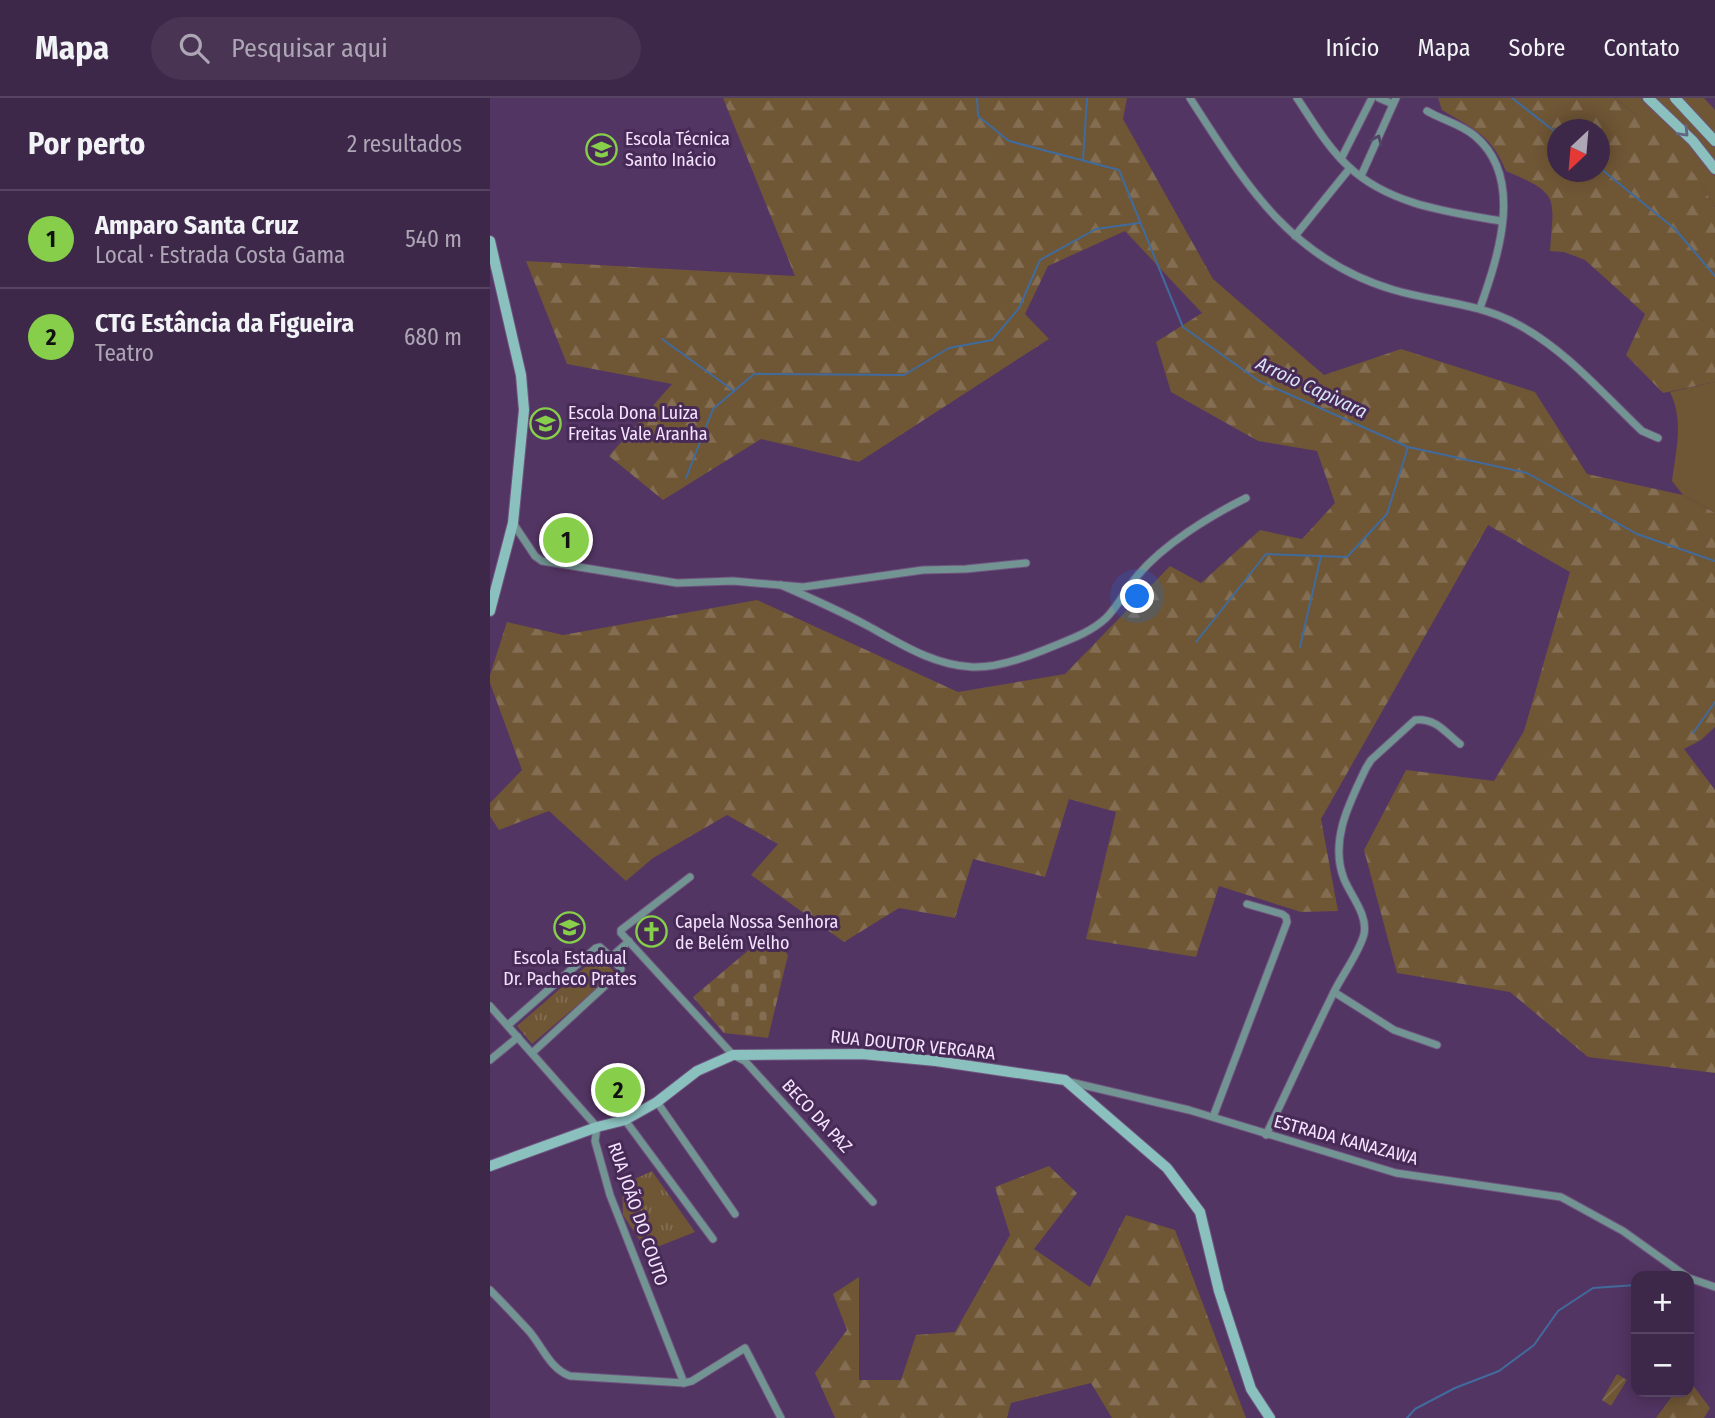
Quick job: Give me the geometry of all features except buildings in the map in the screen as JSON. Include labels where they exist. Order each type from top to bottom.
[{"type":"main road","points":[[1648,98],[1693,141],[1715,169]]},
{"type":"main road","points":[[1675,98],[1715,141]]},
{"type":"main road","points":[[490,241],[522,374],[524,411],[513,523],[490,611]]},
{"type":"main road","name":"RUA DOUTOR VERGARA","points":[[490,1166],[597,1127],[625,1120],[657,1102],[697,1071],[733,1055],[862,1054],[936,1061],[1065,1080]]},
{"type":"main road","points":[[1065,1080],[1167,1168],[1200,1212],[1219,1291],[1251,1389],[1270,1418]]},
{"type":"street","points":[[1190,98],[1252,192],[1295,236],[1340,266],[1380,285],[1418,296],[1480,308],[1516,323],[1548,343],[1642,431],[1658,438]]},
{"type":"street","points":[[1297,98],[1325,141],[1361,176],[1420,205],[1501,221]]},
{"type":"street","points":[[1341,159],[1372,98]]},
{"type":"street","points":[[1361,176],[1394,101],[1379,98]]},
{"type":"street","points":[[1427,111],[1474,135],[1489,153],[1500,175],[1503,189],[1501,221],[1492,272],[1480,308]]},
{"type":"street","points":[[1295,236],[1350,168]]},
{"type":"street","points":[[781,585],[815,599],[901,646],[937,660],[973,667],[1006,663],[1077,637],[1104,619],[1138,575],[1171,545],[1217,512],[1246,498]]},
{"type":"street","points":[[513,523],[542,561],[677,583],[733,581],[813,586],[906,572],[1026,564]]},
{"type":"street","points":[[1266,1135],[1365,930],[1362,916],[1344,878],[1340,845],[1343,819],[1366,768],[1380,751],[1415,720],[1434,722],[1460,744]]},
{"type":"street","points":[[611,957],[629,942],[621,930],[691,877]]},
{"type":"street","points":[[1213,1117],[1287,922],[1282,914],[1247,904]]},
{"type":"street","name":"BECO DA PAZ","points":[[629,942],[733,1055],[745,1061],[873,1202]]},
{"type":"street","points":[[508,1025],[596,948],[600,947],[611,957],[621,969],[620,972],[532,1052]]},
{"type":"street","points":[[1334,992],[1394,1030],[1437,1045]]},
{"type":"street","name":"RUA JOÃO DO COUTO","points":[[490,1006],[597,1127],[595,1141],[610,1195],[684,1383]]},
{"type":"street","points":[[490,1060],[518,1037]]},
{"type":"street","name":"ESTRADA KANAZAWA","points":[[1065,1080],[1213,1117],[1395,1173],[1561,1197],[1623,1231],[1679,1271]]},
{"type":"street","points":[[657,1102],[735,1214]]},
{"type":"street","points":[[625,1120],[713,1239]]},
{"type":"street","name":"ESTRADA KANAZAWA","points":[[1694,1280],[1715,1287]]},
{"type":"street","points":[[490,1290],[531,1334],[562,1373],[570,1376],[684,1383],[692,1381],[745,1348],[781,1418]]},
{"type":"green space","points":[[723,98],[1127,98],[1123,119],[1213,279],[1324,375],[1401,349],[1535,392],[1587,474],[1683,495],[1715,513],[1715,727],[1701,740],[1684,749],[1715,790],[1715,1073],[1588,1057],[1510,992],[1397,973],[1364,850],[1406,770],[1494,781],[1524,731],[1570,572],[1488,525],[1321,819],[1338,911],[1301,912],[1219,886],[1196,957],[1086,939],[1116,812],[1069,799],[1045,877],[973,859],[955,918],[899,908],[844,942],[751,875],[778,844],[727,815],[653,858],[626,881],[549,811],[499,830],[490,816],[490,803],[522,770],[490,683],[490,675],[507,622],[563,635],[757,600],[958,692],[1065,674],[1170,566],[1201,583],[1260,530],[1302,539],[1335,503],[1317,451],[1258,441],[1171,392],[1156,342],[1202,313],[1125,231],[1048,266],[1025,314],[1049,339],[859,462],[761,439],[663,500],[609,456],[672,384],[567,364],[526,261],[795,276]]},
{"type":"green space","points":[[1438,98],[1614,98],[1659,132],[1695,175],[1715,207],[1715,382],[1663,393],[1626,355],[1645,314],[1585,260],[1564,252],[1550,251],[1550,199],[1536,185],[1506,171],[1487,140],[1442,110]]},
{"type":"green space","points":[[1614,98],[1643,98],[1696,150],[1715,176],[1715,207],[1671,147],[1644,121]]},
{"type":"green space","points":[[1654,98],[1669,98],[1715,147],[1715,163]]},
{"type":"green space","points":[[1680,98],[1704,98],[1715,110],[1715,135]]},
{"type":"green space","points":[[1715,382],[1715,513],[1683,495],[1672,481],[1678,425],[1670,392]]},
{"type":"green space","points":[[769,933],[788,955],[768,1038],[724,1033],[693,997]]},
{"type":"green space","points":[[599,955],[615,973],[532,1044],[517,1026]]},
{"type":"green space","points":[[1049,1166],[1077,1193],[1034,1249],[1090,1287],[1126,1215],[1175,1230],[1246,1418],[1112,1418],[1091,1383],[1011,1403],[1007,1418],[835,1418],[815,1373],[847,1330],[833,1294],[859,1277],[859,1380],[901,1380],[916,1335],[955,1332],[1010,1235],[995,1187]]},
{"type":"green space","points":[[652,1171],[695,1232],[647,1251],[623,1215],[622,1185]]},
{"type":"green space","points":[[1617,1374],[1627,1380],[1611,1406],[1602,1400]]},
{"type":"green space","points":[[1694,1387],[1710,1408],[1704,1418],[1656,1418],[1671,1397],[1694,1397]]},
{"type":"waterway","name":"Arroio Capivara","points":[[977,98],[978,116],[1009,141],[1119,170],[1183,327],[1259,381],[1408,447],[1527,473],[1637,534],[1715,561]]},
{"type":"waterway","points":[[1083,160],[1087,98]]},
{"type":"waterway","points":[[1512,98],[1547,125]]},
{"type":"waterway","points":[[1610,176],[1675,229],[1715,276]]},
{"type":"waterway","points":[[686,478],[713,409],[754,374],[904,375],[949,348],[992,340],[1019,308],[1040,260],[1096,229],[1139,223]]},
{"type":"waterway","points":[[662,339],[734,391]]},
{"type":"waterway","points":[[1196,642],[1266,554],[1347,557],[1387,514],[1408,447]]},
{"type":"waterway","points":[[1300,647],[1321,556]]},
{"type":"waterway","points":[[1693,733],[1715,702]]},
{"type":"waterway","points":[[1407,1418],[1415,1409],[1455,1388],[1499,1371],[1534,1345],[1558,1311],[1593,1288],[1631,1285]]},
{"type":"place","name":"Escola Técnica Santo Inácio","points":[[602,149]]},
{"type":"place","name":"Escola Dona Luiza Freitas Vale Aranha","points":[[545,423]]},
{"type":"place","name":"Amparo Santa Cruz","points":[[566,540]]},
{"type":"place","name":"Escola Estadual Dr. Pacheco Prates","points":[[570,927]]},
{"type":"place","name":"Capela Nossa Senhora de Belém Velho","points":[[652,932]]},
{"type":"place","name":"CTG Estância da Figueira","points":[[618,1090]]}]
